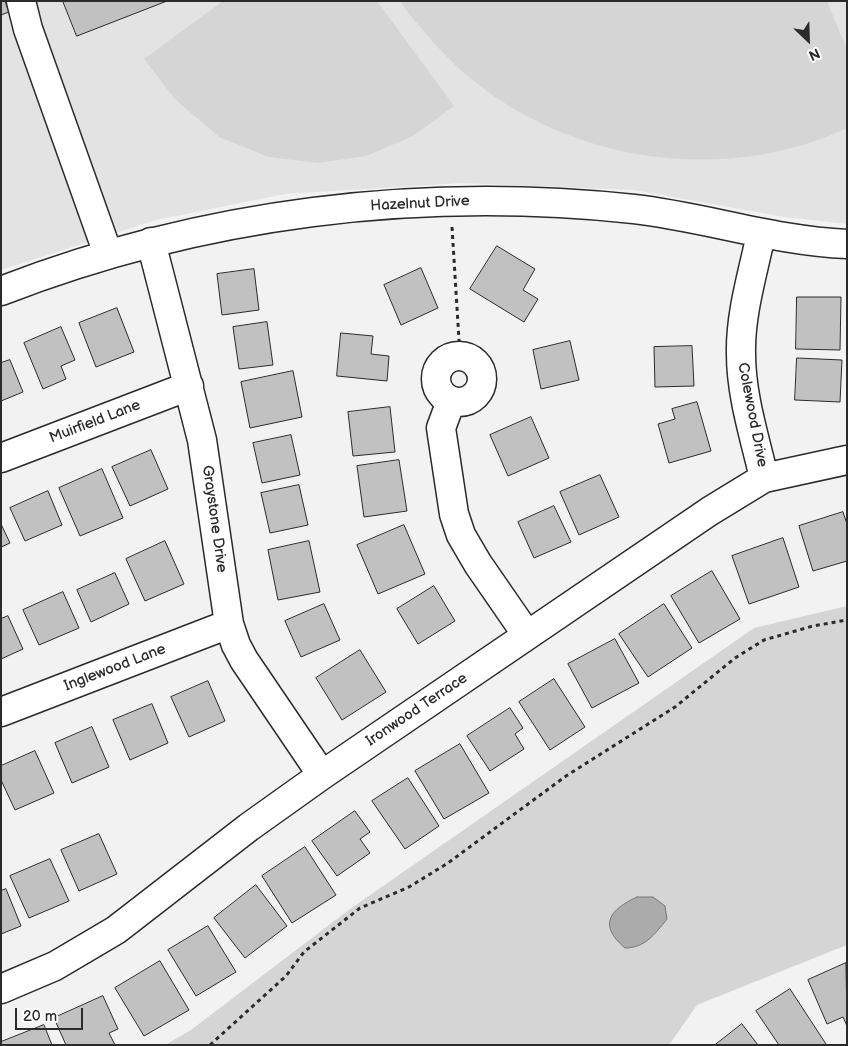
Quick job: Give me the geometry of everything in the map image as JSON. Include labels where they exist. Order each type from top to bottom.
[{"type":"street","points":[[22,1],[28,29],[108,254]]},
{"type":"street","name":"Hazelnut Drive","points":[[1,292],[108,254],[211,228],[302,212],[450,202],[515,202],[635,210],[761,234],[847,244]]},
{"type":"street","name":"Colewood Drive","points":[[761,234],[741,329],[740,354],[742,380],[764,478]]},
{"type":"street","name":"Graystone Drive","points":[[151,242],[189,386],[207,464],[229,624],[236,645],[244,660],[322,775]]},
{"type":"street","points":[[460,356],[468,358],[479,368],[481,384],[478,391],[467,401],[451,401],[441,428],[454,514],[461,535],[478,564],[526,635]]},
{"type":"street","name":"Muirfield Lane","points":[[1,458],[189,386]]},
{"type":"street","name":"Ironwood Terrace","points":[[1,989],[55,966],[116,930],[249,827],[322,775],[710,511],[764,478],[847,460]]},
{"type":"street","name":"Inglewood Lane","points":[[1,712],[229,624]]},
{"type":"path","points":[[450,202],[460,356]]},
{"type":"path","points":[[210,1045],[286,976],[304,952],[360,908],[409,887],[448,863],[566,776],[675,707],[735,658],[764,640],[813,626],[847,620]]},
{"type":"shaded area","points":[[1,1],[847,1],[847,224],[784,217],[634,190],[462,183],[285,194],[156,220],[1,270]]},
{"type":"shaded area","points":[[223,1],[377,1],[454,106],[413,136],[366,156],[318,163],[269,157],[219,137],[175,99],[144,59]]},
{"type":"shaded area","points":[[400,1],[827,1],[847,50],[847,128],[793,148],[737,158],[679,159],[623,151],[568,135],[516,110],[469,77],[429,37]]},
{"type":"shaded area","points":[[847,606],[847,945],[697,1005],[669,1045],[165,1045],[191,1030],[350,909],[754,628]]},
{"type":"shaded area","points":[[637,897],[653,897],[665,906],[667,919],[654,935],[644,943],[625,948],[612,932],[610,919],[620,907]]},
{"type":"building","points":[[1,1],[5,1],[9,12],[1,15]]},
{"type":"building","points":[[63,1],[167,1],[77,36]]},
{"type":"building","points":[[497,246],[535,269],[523,290],[538,299],[524,322],[470,289]]},
{"type":"building","points":[[421,268],[438,308],[401,325],[384,285]]},
{"type":"building","points":[[254,269],[259,310],[222,315],[217,274]]},
{"type":"building","points":[[797,297],[841,297],[840,350],[796,349]]},
{"type":"building","points":[[117,308],[134,352],[96,367],[79,323]]},
{"type":"building","points":[[267,322],[273,365],[239,369],[233,327]]},
{"type":"building","points":[[61,327],[75,360],[61,366],[66,379],[43,389],[24,343]]},
{"type":"building","points":[[341,333],[373,336],[371,354],[389,356],[387,381],[337,376]]},
{"type":"building","points":[[570,341],[579,380],[541,389],[533,350]]},
{"type":"building","points":[[692,346],[694,386],[655,387],[654,347]]},
{"type":"building","points":[[797,358],[842,360],[840,402],[795,400]]},
{"type":"building","points":[[10,360],[23,392],[1,401],[1,363]]},
{"type":"building","points":[[293,371],[302,417],[250,428],[241,382]]},
{"type":"building","points":[[697,402],[711,451],[669,463],[658,424],[675,419],[672,409]]},
{"type":"building","points":[[390,407],[395,452],[353,456],[348,412]]},
{"type":"building","points":[[531,417],[549,458],[508,476],[490,435]]},
{"type":"building","points":[[291,435],[300,475],[262,483],[253,443]]},
{"type":"building","points":[[151,450],[168,489],[130,506],[112,467]]},
{"type":"building","points":[[399,460],[407,511],[364,517],[357,466]]},
{"type":"building","points":[[102,469],[123,518],[80,536],[59,488]]},
{"type":"building","points":[[600,475],[619,517],[579,535],[560,492]]},
{"type":"building","points":[[299,485],[308,525],[270,533],[261,493]]},
{"type":"building","points":[[48,491],[62,525],[25,541],[10,508]]},
{"type":"building","points":[[554,506],[571,542],[534,558],[518,522]]},
{"type":"building","points":[[843,512],[847,524],[847,561],[813,571],[799,526]]},
{"type":"building","points":[[1,524],[10,543],[1,547]]},
{"type":"building","points":[[404,525],[425,574],[378,594],[357,545]]},
{"type":"building","points":[[783,538],[799,587],[749,604],[732,556]]},
{"type":"building","points":[[165,541],[184,584],[145,601],[126,559]]},
{"type":"building","points":[[309,541],[320,592],[278,600],[268,550]]},
{"type":"building","points":[[712,571],[740,619],[699,643],[671,596]]},
{"type":"building","points":[[115,573],[129,604],[91,622],[77,590]]},
{"type":"building","points":[[434,586],[455,621],[418,644],[397,609]]},
{"type":"building","points":[[63,592],[79,628],[39,645],[23,610]]},
{"type":"building","points":[[324,604],[340,640],[301,657],[285,621]]},
{"type":"building","points":[[664,604],[692,648],[648,677],[619,634]]},
{"type":"building","points":[[8,616],[23,649],[1,659],[1,619]]},
{"type":"building","points":[[615,639],[639,683],[592,708],[568,664]]},
{"type":"building","points":[[360,650],[386,692],[342,720],[316,678]]},
{"type":"building","points":[[554,679],[585,727],[550,750],[519,702]]},
{"type":"building","points":[[208,681],[225,721],[189,737],[171,697]]},
{"type":"building","points":[[152,704],[168,743],[130,760],[113,720]]},
{"type":"building","points":[[510,708],[523,728],[515,734],[524,749],[490,771],[467,736]]},
{"type":"building","points":[[92,727],[109,767],[72,783],[55,743]]},
{"type":"building","points":[[460,744],[489,793],[444,819],[415,771]]},
{"type":"building","points":[[35,751],[54,793],[15,810],[1,780],[1,766]]},
{"type":"building","points":[[408,778],[439,826],[405,849],[372,801]]},
{"type":"building","points":[[355,811],[370,832],[360,839],[370,853],[337,876],[312,841]]},
{"type":"building","points":[[99,834],[117,874],[79,891],[61,850]]},
{"type":"building","points":[[305,847],[336,895],[292,923],[262,876]]},
{"type":"building","points":[[50,859],[69,901],[29,918],[10,876]]},
{"type":"building","points":[[256,885],[287,926],[245,958],[214,918]]},
{"type":"building","points":[[6,889],[21,926],[1,934],[1,891]]},
{"type":"building","points":[[208,926],[236,972],[196,996],[168,950]]},
{"type":"building","points":[[160,961],[189,1010],[144,1036],[115,988]]},
{"type":"building","points":[[846,963],[847,1026],[843,1017],[827,1024],[808,980]]},
{"type":"building","points":[[790,989],[825,1045],[779,1045],[756,1011]]},
{"type":"building","points":[[103,996],[118,1029],[109,1033],[115,1045],[66,1045],[54,1018]]},
{"type":"building","points":[[742,1024],[758,1045],[715,1045]]},
{"type":"building","points":[[44,1025],[52,1045],[1,1045],[1,1042]]}]
